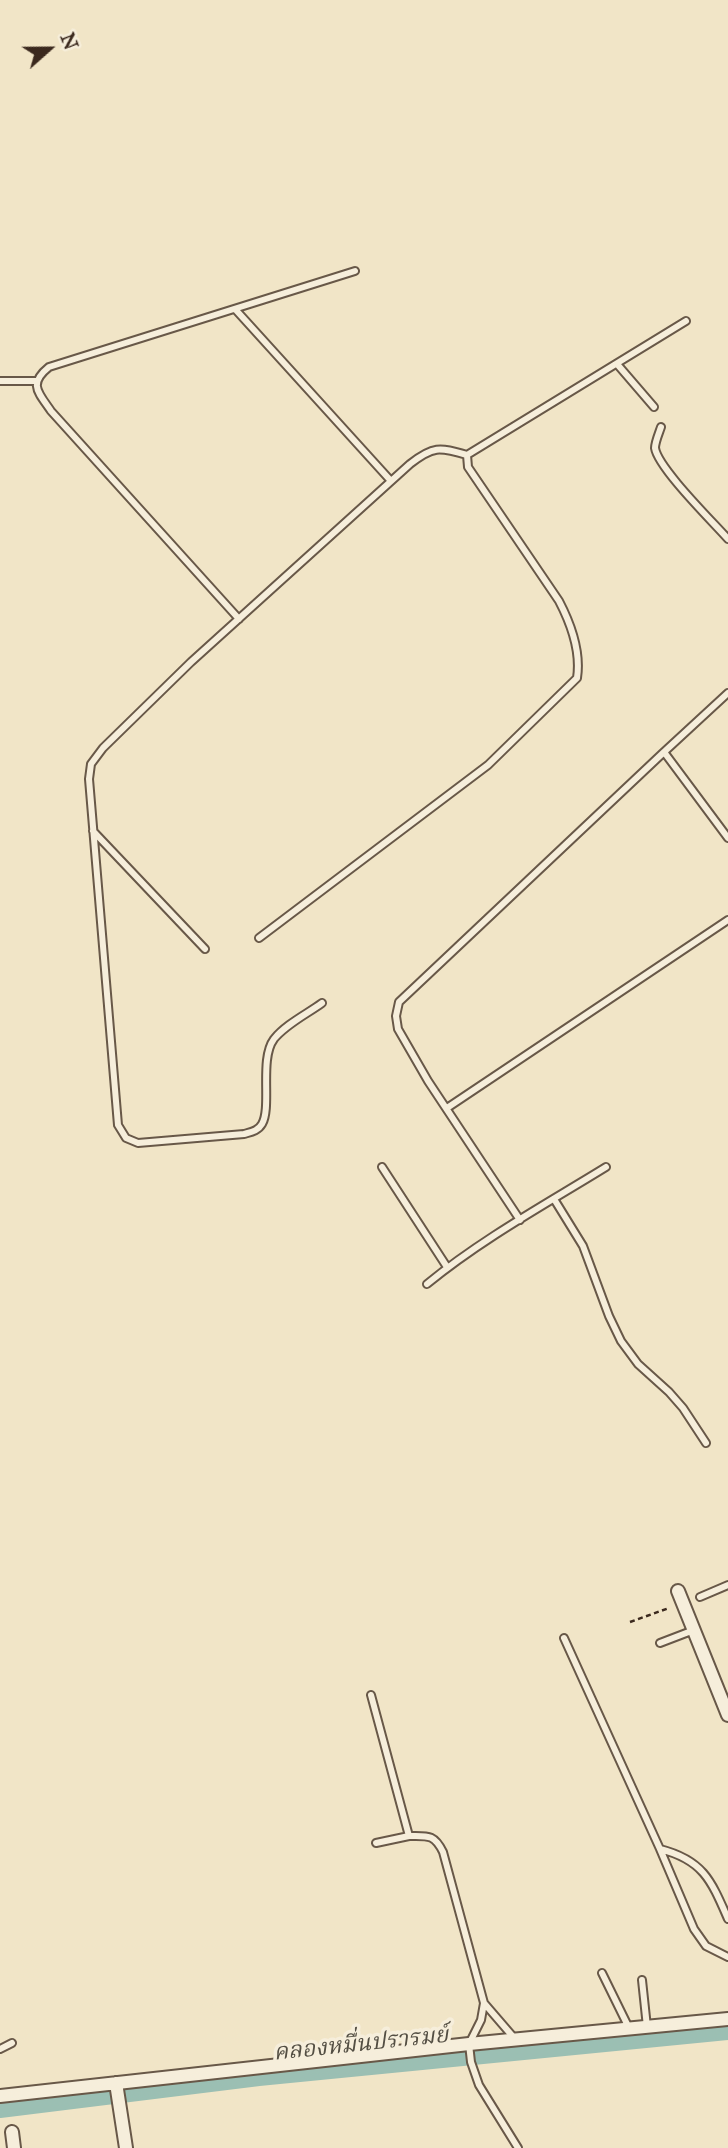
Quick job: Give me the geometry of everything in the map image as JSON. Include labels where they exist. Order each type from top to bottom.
[{"type":"street","points":[[681,1597],[728,1715]]},
{"type":"street","points":[[0,2096],[117,2088],[469,2044],[728,2019]]},
{"type":"street","points":[[117,2088],[126,2148]]},
{"type":"street","points":[[12,2132],[14,2148]]},
{"type":"lane","points":[[239,619],[51,411],[37,391],[36,382],[39,374],[49,367],[355,271]]},
{"type":"lane","points":[[235,309],[391,481]]},
{"type":"lane","points":[[467,455],[477,446],[617,365],[686,321]]},
{"type":"lane","points":[[617,365],[654,407]]},
{"type":"lane","points":[[0,381],[36,382]]},
{"type":"lane","points":[[661,427],[655,446],[658,456],[667,470],[728,539]]},
{"type":"lane","points":[[323,1003],[273,1040],[267,1061],[263,1123],[257,1130],[244,1134],[138,1143],[126,1138],[118,1125],[89,779],[91,764],[123,729],[239,619],[425,452],[440,447],[467,455]]},
{"type":"lane","points":[[259,938],[488,765],[577,678],[579,664],[569,621],[559,601],[468,467],[467,455]]},
{"type":"lane","points":[[520,1220],[398,1029],[396,1016],[399,1002],[728,693]]},
{"type":"lane","points":[[664,752],[728,838]]},
{"type":"lane","points":[[93,831],[205,949]]},
{"type":"lane","points":[[447,1108],[728,920]]},
{"type":"lane","points":[[382,1167],[447,1267]]},
{"type":"lane","points":[[427,1284],[447,1267],[607,1167]]},
{"type":"lane","points":[[554,1199],[583,1245],[621,1341],[638,1364],[683,1408],[706,1444]]},
{"type":"lane","points":[[700,1597],[728,1585]]},
{"type":"lane","points":[[660,1643],[694,1630]]},
{"type":"lane","points":[[564,1639],[699,1938],[706,1946],[728,1957]]},
{"type":"lane","points":[[371,1695],[410,1836]]},
{"type":"lane","points":[[376,1843],[410,1836],[427,1836],[438,1841],[484,2003],[481,2020],[469,2044],[471,2062],[479,2085],[517,2148]]},
{"type":"lane","points":[[660,1849],[693,1861],[707,1876],[728,1919]]},
{"type":"lane","points":[[602,1973],[630,2029]]},
{"type":"lane","points":[[642,1980],[647,2027]]},
{"type":"lane","points":[[484,2003],[516,2040]]},
{"type":"lane","points":[[0,2049],[12,2043]]},
{"type":"path","points":[[630,1622],[681,1597]]},
{"type":"waterway","name":"คลองหมื่นปรารมย์","points":[[0,2110],[259,2078],[728,2032]]}]
